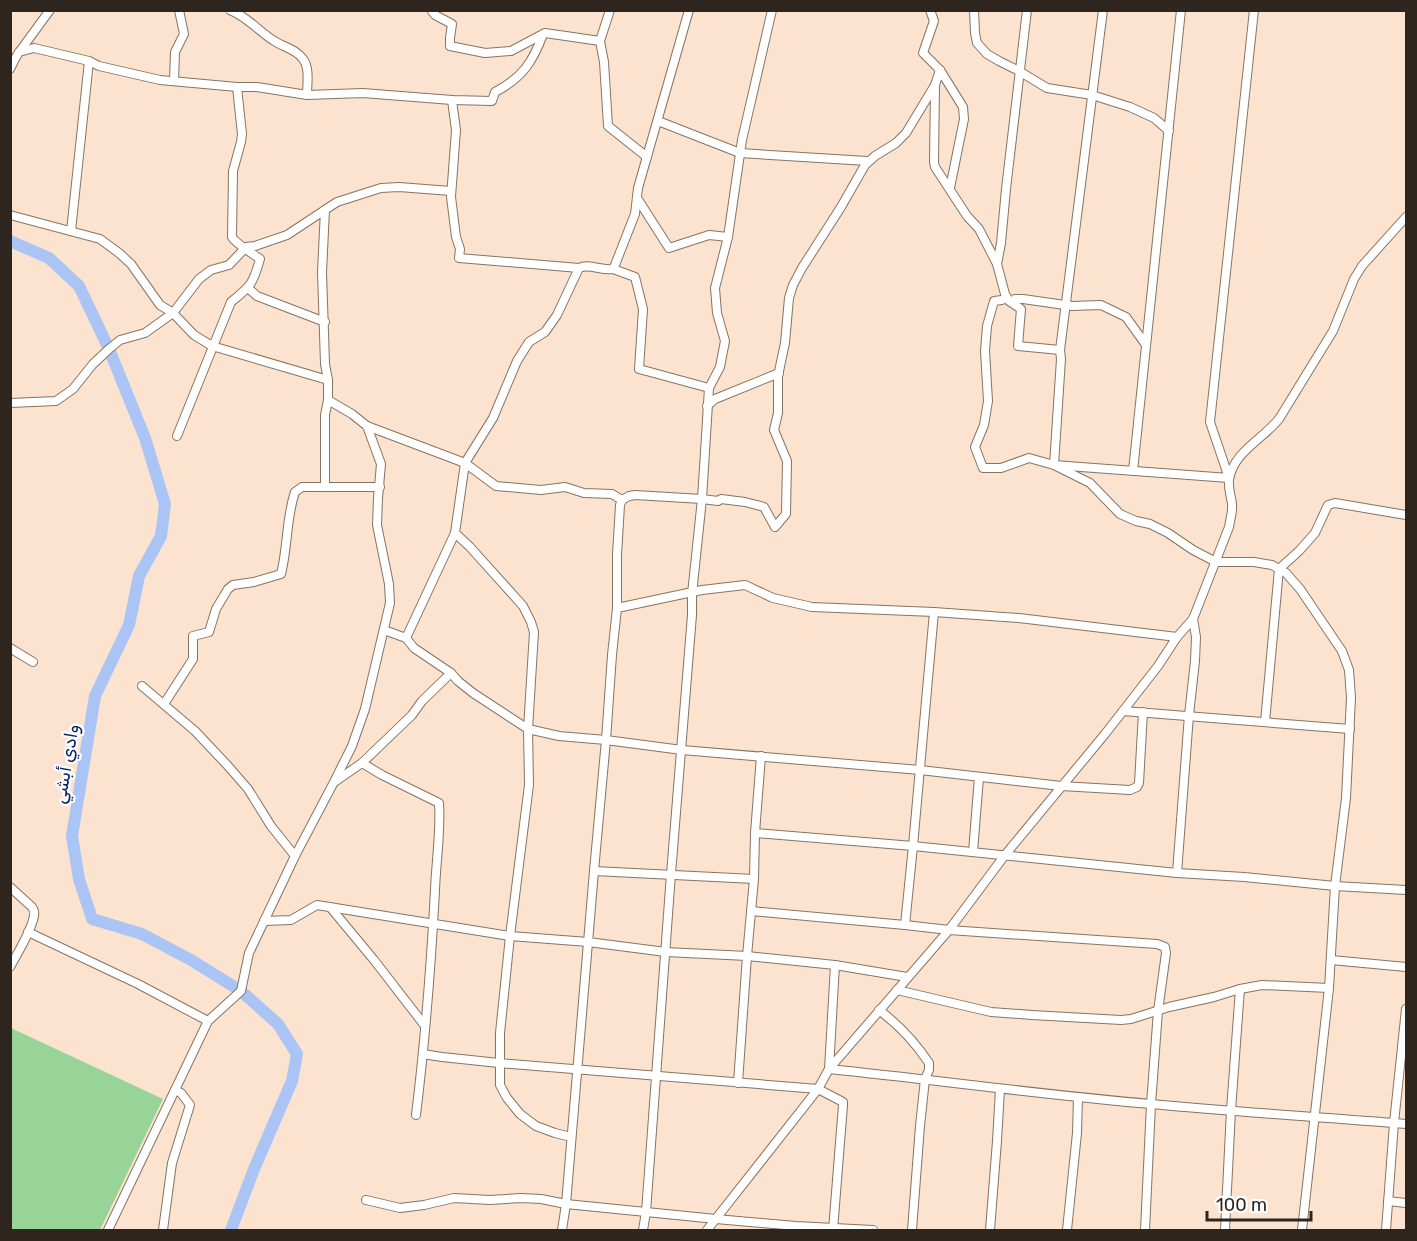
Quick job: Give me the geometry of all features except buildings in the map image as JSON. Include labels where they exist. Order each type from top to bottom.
[{"type":"street","points":[[10,69],[19,52],[50,10]]},
{"type":"street","points":[[174,81],[175,52],[184,34],[179,10]]},
{"type":"street","points":[[230,10],[242,15],[275,41],[299,54],[305,60],[307,95]]},
{"type":"street","points":[[431,10],[435,15],[452,24],[450,46],[485,52],[511,51],[543,34],[551,33],[600,41]]},
{"type":"street","points":[[610,10],[600,41],[604,62],[608,126],[647,157]]},
{"type":"street","points":[[613,269],[636,214],[638,188],[689,10]]},
{"type":"street","points":[[643,1230],[657,1076],[692,594],[702,499],[707,406],[709,388],[720,366],[725,341],[717,313],[716,288],[728,237],[740,153],[772,10]]},
{"type":"street","points":[[930,10],[934,21],[923,53],[940,70],[964,112],[950,188]]},
{"type":"street","points":[[974,10],[977,43],[987,54],[1047,88],[1092,95],[1130,107],[1154,118],[1168,131]]},
{"type":"street","points":[[997,264],[1027,10]]},
{"type":"street","points":[[1054,465],[1060,350],[1103,10]]},
{"type":"street","points":[[1133,471],[1181,10]]},
{"type":"street","points":[[1229,478],[1210,422],[1254,10]]},
{"type":"street","points":[[19,52],[34,48],[160,80],[257,87],[307,95],[363,93],[492,101],[495,93],[508,85],[532,60],[543,34]]},
{"type":"street","points":[[71,231],[89,61]]},
{"type":"street","points":[[562,1230],[617,608],[620,505],[622,500],[635,495],[745,502],[764,507],[775,527],[786,514],[787,461],[774,430],[778,413],[779,373],[785,344],[789,298],[793,285],[867,161],[896,143],[906,133],[935,85],[940,70]]},
{"type":"street","points":[[935,85],[935,167],[967,216],[979,229],[997,264],[1009,301],[1021,309],[1018,346],[1060,350]]},
{"type":"street","points":[[177,436],[231,302],[248,288],[255,278],[260,259],[246,247],[236,243],[232,237],[233,171],[242,134],[237,87]]},
{"type":"street","points":[[452,100],[456,130],[451,191],[456,237],[460,249],[459,258],[613,269],[635,277],[643,309],[639,369],[709,388]]},
{"type":"street","points":[[658,121],[740,153],[867,161]]},
{"type":"street","points":[[10,403],[56,401],[73,389],[93,364],[120,340],[145,333],[173,313],[199,279],[211,270],[229,265],[246,247],[286,235],[337,202],[381,188],[451,191]]},
{"type":"street","points":[[637,198],[669,248],[709,235],[728,237]]},
{"type":"street","points":[[325,210],[322,272],[325,364],[328,380],[325,415],[325,487]]},
{"type":"street","points":[[10,215],[100,239],[131,264],[160,305],[173,313],[194,335],[213,346],[328,380]]},
{"type":"street","points":[[707,1230],[818,1089],[829,1069],[949,930],[1005,855],[1123,711],[1177,637],[1193,619],[1229,527],[1232,504],[1228,492],[1229,478],[1238,460],[1249,446],[1280,419],[1333,332],[1354,279],[1362,266],[1407,217]]},
{"type":"street","points":[[406,638],[455,533],[465,464],[493,418],[517,361],[529,342],[545,333],[557,315],[579,268]]},
{"type":"street","points":[[248,288],[257,296],[325,322]]},
{"type":"street","points":[[1015,299],[1023,298],[1066,305],[1101,305],[1126,317],[1146,345]]},
{"type":"street","points":[[1002,300],[994,301],[987,326],[988,401],[984,425],[975,447],[983,468],[1001,468],[1029,458],[1054,465],[1090,483],[1120,514],[1150,524],[1216,562],[1254,562],[1272,565],[1286,573],[1300,588],[1342,651],[1349,670],[1351,698],[1346,798],[1335,886],[1329,988],[1302,1230]]},
{"type":"street","points":[[707,406],[715,399],[779,373]]},
{"type":"street","points":[[328,400],[367,426],[465,464],[496,486],[541,490],[565,487],[584,493],[612,494],[622,500]]},
{"type":"street","points":[[108,1230],[208,1021],[241,991],[249,954],[295,856],[352,746],[365,709],[390,603],[389,584],[377,525],[381,464],[367,426]]},
{"type":"street","points":[[1054,465],[1229,478]]},
{"type":"street","points":[[164,704],[193,658],[193,636],[209,632],[216,609],[228,590],[233,585],[263,580],[281,574],[291,503],[295,492],[302,487],[380,487]]},
{"type":"street","points":[[1265,722],[1279,569],[1315,533],[1328,505],[1335,503],[1407,515]]},
{"type":"street","points":[[455,533],[523,606],[534,632],[528,729],[530,785],[500,1033],[500,1085],[520,1114],[536,1126],[571,1137]]},
{"type":"street","points":[[617,608],[692,594],[702,590],[746,585],[773,598],[812,607],[1019,618],[1177,637]]},
{"type":"street","points":[[905,925],[934,612]]},
{"type":"street","points":[[1178,873],[1196,638],[1193,619]]},
{"type":"street","points":[[384,630],[406,638],[414,648],[451,673],[473,693],[528,729],[559,736],[682,750],[920,770],[1061,786],[1130,790],[1137,787],[1139,783],[1143,712]]},
{"type":"street","points":[[10,648],[33,662]]},
{"type":"street","points":[[334,782],[362,763],[412,715],[422,701],[451,673]]},
{"type":"street","points":[[142,686],[195,731],[248,789],[271,826],[295,856]]},
{"type":"street","points":[[1123,711],[1350,729]]},
{"type":"street","points":[[738,1083],[761,756]]},
{"type":"street","points":[[362,763],[439,803],[440,825],[433,924],[416,1115]]},
{"type":"street","points":[[974,852],[979,777]]},
{"type":"street","points":[[755,833],[913,846],[1178,873],[1407,890]]},
{"type":"street","points":[[594,871],[754,879]]},
{"type":"street","points":[[10,887],[34,910],[28,932],[10,967]]},
{"type":"street","points":[[264,921],[291,920],[317,905],[510,936],[588,942],[666,952],[747,956],[835,965],[907,977]]},
{"type":"street","points":[[330,907],[425,1026]]},
{"type":"street","points":[[751,911],[949,930],[1157,944],[1165,947],[1151,1104],[1145,1230]]},
{"type":"street","points":[[28,932],[138,984],[208,1021]]},
{"type":"street","points":[[1331,960],[1407,967]]},
{"type":"street","points":[[829,1069],[835,965]]},
{"type":"street","points":[[897,990],[991,1012],[1120,1020],[1240,989],[1262,986],[1329,988]]},
{"type":"street","points":[[1225,1230],[1240,989]]},
{"type":"street","points":[[1386,1230],[1394,1123],[1407,1009]]},
{"type":"street","points":[[879,1010],[903,1029],[929,1063],[920,1126],[912,1230]]},
{"type":"street","points":[[423,1054],[499,1063],[818,1089],[843,1102],[833,1229]]},
{"type":"street","points":[[829,1069],[1151,1104],[1407,1124]]},
{"type":"street","points":[[990,1230],[998,1142],[999,1089]]},
{"type":"street","points":[[163,1230],[172,1163],[190,1105],[181,1093],[174,1090]]},
{"type":"street","points":[[1067,1230],[1077,1134],[1078,1097]]},
{"type":"street","points":[[366,1200],[400,1208],[454,1198],[541,1199],[566,1204],[794,1228],[873,1230]]},
{"type":"street","points":[[1388,1201],[1407,1203]]},
{"type":"green space","points":[[11,1028],[163,1099],[100,1230],[11,1230]]},
{"type":"waterway","name":"وادي أبشي","points":[[10,241],[49,258],[79,286],[109,349],[145,438],[165,504],[161,536],[139,576],[129,625],[95,696],[72,836],[79,879],[92,919],[142,934],[191,960],[241,991],[278,1024],[297,1054],[292,1081],[254,1169],[231,1230]]}]
